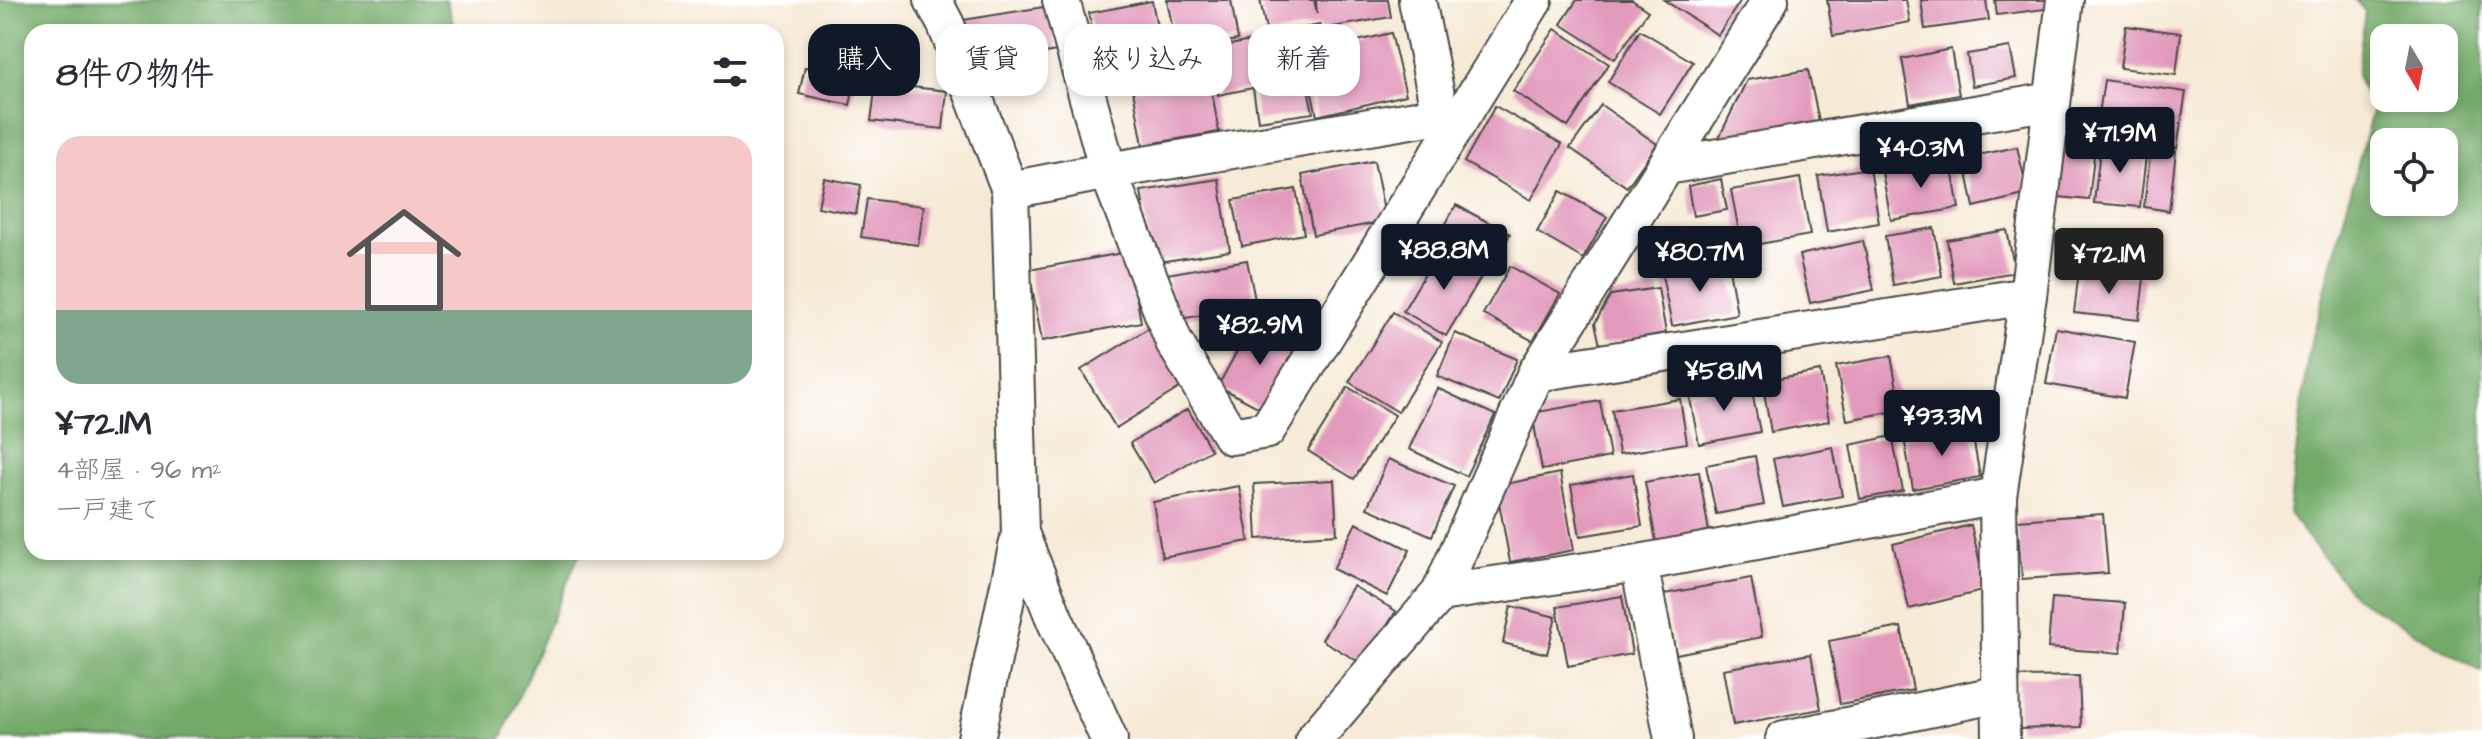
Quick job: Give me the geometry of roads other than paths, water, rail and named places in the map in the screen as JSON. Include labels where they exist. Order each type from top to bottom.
[{"type":"street","points":[[933,0],[946,25],[1010,190],[1020,533],[976,739]]},
{"type":"street","points":[[1061,0],[1108,171],[1174,342],[1231,436],[1267,430],[1448,121],[1534,0]]},
{"type":"street","points":[[1417,0],[1448,121]]},
{"type":"street","points":[[1314,739],[1440,593],[1536,373],[1770,0]]},
{"type":"street","points":[[2001,739],[1998,496],[2028,296],[2065,0]]},
{"type":"street","points":[[1666,166],[2052,101]]},
{"type":"street","points":[[1010,190],[1108,171],[1448,121]]},
{"type":"street","points":[[1536,373],[2028,296]]},
{"type":"street","points":[[1440,593],[1639,563],[1998,496]]},
{"type":"street","points":[[1020,533],[1109,739]]},
{"type":"street","points":[[1639,563],[1673,739]]},
{"type":"street","points":[[1784,739],[2000,694]]}]
